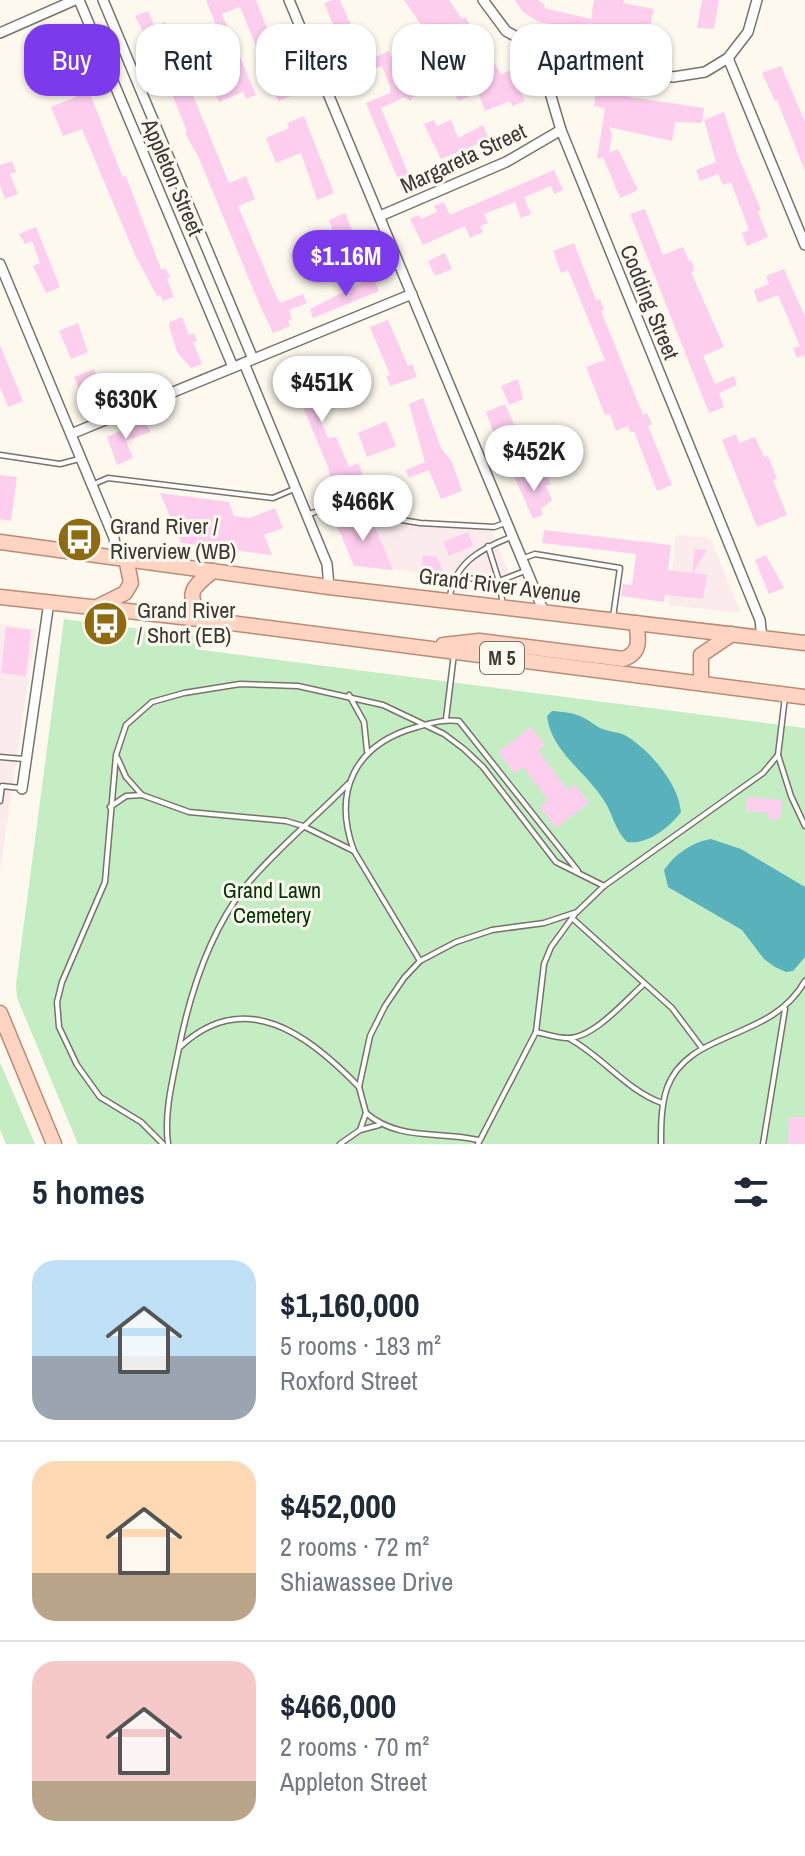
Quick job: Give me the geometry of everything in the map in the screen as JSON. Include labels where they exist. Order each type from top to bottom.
[{"type":"main road","name":"Grand River Avenue","points":[[0,542],[329,587],[805,643]]},
{"type":"main road","points":[[97,607],[125,593],[131,583],[122,557]]},
{"type":"main road","points":[[200,619],[191,597],[193,590],[213,571]]},
{"type":"main road","name":"M 5","points":[[0,597],[200,619],[805,697]]},
{"type":"main road","points":[[422,648],[479,641],[623,659],[632,656],[639,646],[636,623]]},
{"type":"main road","points":[[701,683],[701,655],[732,634]]},
{"type":"main road","points":[[0,1013],[54,1144]]},
{"type":"main road","points":[[0,1039],[14,1047]]},
{"type":"street","points":[[0,33],[77,0]]},
{"type":"street","name":"Appleton Street","points":[[77,0],[233,367]]},
{"type":"street","name":"Appleton Street","points":[[103,0],[173,166],[295,489],[327,564],[329,587]]},
{"type":"street","points":[[289,0],[544,612]]},
{"type":"street","points":[[483,0],[510,33]]},
{"type":"street","points":[[672,77],[705,72],[728,58],[748,32],[757,0]]},
{"type":"street","points":[[728,58],[805,245]]},
{"type":"street","name":"Codding Street","points":[[551,96],[561,130],[760,620],[762,638]]},
{"type":"street","name":"Margareta Street","points":[[380,216],[516,157],[561,130]]},
{"type":"street","points":[[153,175],[173,166]]},
{"type":"street","points":[[0,264],[122,557]]},
{"type":"street","points":[[71,434],[412,294]]},
{"type":"street","points":[[22,789],[49,602]]},
{"type":"lane","points":[[0,455],[60,464],[81,458]]},
{"type":"lane","points":[[92,485],[108,478],[273,498],[295,489]]},
{"type":"lane","points":[[306,515],[328,508],[420,523],[494,527],[507,522]]},
{"type":"lane","points":[[449,601],[454,577],[488,546],[513,537]]},
{"type":"lane","points":[[488,546],[504,607]]},
{"type":"lane","points":[[522,559],[535,554],[620,568],[613,620]]},
{"type":"lane","points":[[454,577],[499,581],[527,570]]},
{"type":"lane","points":[[446,719],[454,652]]},
{"type":"lane","points":[[166,1144],[141,1122],[100,1097],[77,1065],[59,1027],[57,1002],[62,982],[105,882],[116,755],[126,725],[152,702],[184,693],[240,684],[298,686],[383,705],[444,734],[483,767],[556,862],[604,886]]},
{"type":"lane","points":[[349,695],[364,722],[367,751]]},
{"type":"lane","points":[[786,695],[778,755],[791,796],[805,826]]},
{"type":"lane","points":[[166,1144],[179,1048],[193,990],[227,913],[244,888],[350,782],[367,751],[395,733],[446,719],[459,721],[470,731],[581,875]]},
{"type":"lane","points":[[116,755],[126,777],[142,795]]},
{"type":"lane","points":[[577,912],[544,923],[492,930],[456,942],[420,961],[404,978],[370,1036],[359,1087],[366,1113],[379,1125],[401,1132],[458,1135],[478,1142],[536,1032],[544,964],[551,947],[572,918],[604,886],[763,773],[778,755]]},
{"type":"lane","points":[[0,757],[26,759]]},
{"type":"lane","points":[[350,782],[346,808],[348,833],[354,851],[420,961]]},
{"type":"lane","points":[[0,801],[1,786],[22,789]]},
{"type":"lane","points":[[110,807],[126,796],[142,795],[189,812],[303,826],[354,851]]},
{"type":"lane","points":[[572,918],[672,1008],[702,1048]]},
{"type":"lane","points":[[763,1144],[785,1009],[805,981]]},
{"type":"lane","points":[[570,1039],[606,1020],[644,984]]},
{"type":"lane","points":[[661,1144],[663,1104],[668,1085],[684,1060],[702,1048],[736,1035],[785,1009]]},
{"type":"lane","points":[[179,1048],[195,1033],[213,1024],[230,1018],[249,1017],[270,1023],[313,1044],[359,1087]]},
{"type":"lane","points":[[536,1032],[570,1039],[588,1049],[633,1090],[663,1104]]},
{"type":"lane","points":[[360,1130],[366,1113]]},
{"type":"lane","points":[[340,1144],[360,1130],[379,1125]]},
{"type":"shaded area","points":[[334,512],[492,531],[513,584],[354,564]]},
{"type":"shaded area","points":[[676,535],[710,538],[741,613],[668,605]]},
{"type":"shaded area","points":[[0,624],[36,629],[0,871]]},
{"type":"green space","name":"Grand Lawn Cemetery","points":[[64,619],[195,636],[195,649],[805,728],[805,1144],[78,1144],[17,998],[16,984]]},
{"type":"green space","points":[[0,1062],[35,1144],[6,1144],[0,1129]]},
{"type":"water","points":[[552,711],[577,715],[601,729],[624,735],[637,743],[669,779],[681,812],[657,834],[642,841],[627,842],[596,789],[555,740],[547,716]]},
{"type":"water","points":[[711,839],[741,849],[805,887],[805,957],[793,971],[786,972],[775,967],[764,959],[742,930],[668,887],[664,870],[668,864],[691,846]]},
{"type":"building","points":[[206,0],[256,0],[265,24],[256,24],[256,47],[240,7],[222,14],[226,24],[215,24]]},
{"type":"building","points":[[340,0],[350,24],[333,24],[324,3]]},
{"type":"building","points":[[404,0],[449,0],[469,24],[421,24]]},
{"type":"building","points":[[515,0],[538,0],[545,5],[544,8],[591,19],[594,0],[624,0],[623,3],[654,9],[651,24],[549,24],[539,22],[523,12]]},
{"type":"building","points":[[702,0],[719,0],[714,29],[697,28]]},
{"type":"building","points":[[148,11],[154,24],[139,24],[135,16]]},
{"type":"building","points":[[389,51],[392,58],[392,96],[414,96],[410,101],[405,97],[381,108],[411,180],[400,184],[366,103],[390,93],[391,89],[382,66],[376,68],[376,57]]},
{"type":"building","points":[[240,57],[256,95],[246,99],[243,92],[240,93]]},
{"type":"building","points":[[494,62],[501,74],[510,70],[510,96],[523,96],[525,101],[512,106],[510,101],[485,111],[479,96],[494,96]]},
{"type":"building","points":[[781,66],[805,122],[805,171],[777,100],[762,73]]},
{"type":"building","points":[[91,96],[121,173],[123,177],[126,176],[161,269],[166,269],[170,277],[167,279],[174,297],[163,301],[160,295],[157,296],[135,255],[82,129],[63,136],[51,107],[76,97]]},
{"type":"building","points":[[173,96],[193,96],[229,183],[246,176],[255,199],[238,206],[277,298],[281,303],[303,294],[307,303],[289,310],[292,319],[288,321],[290,326],[273,333]]},
{"type":"building","points":[[216,96],[233,96],[219,102]]},
{"type":"building","points":[[596,96],[623,96],[704,108],[702,123],[675,122],[672,141],[609,127],[612,134],[609,153],[618,149],[638,190],[620,198],[603,157],[597,159],[605,108],[594,106]]},
{"type":"building","points":[[724,112],[768,237],[747,246],[742,233],[749,230],[731,182],[723,185],[718,174],[700,181],[696,170],[716,162],[704,120]]},
{"type":"building","points":[[304,116],[334,193],[317,200],[301,153],[276,163],[266,138],[289,128],[287,123]]},
{"type":"building","points":[[434,120],[437,126],[451,120],[458,138],[483,125],[489,139],[441,159],[424,124]]},
{"type":"building","points":[[12,161],[16,172],[10,174],[18,194],[5,199],[0,186],[0,165]]},
{"type":"building","points":[[554,170],[563,190],[554,194],[551,186],[524,197],[531,214],[521,218],[515,202],[484,214],[488,223],[480,226],[483,232],[470,238],[465,226],[423,245],[410,219],[419,215],[421,219],[437,212],[434,206],[444,202],[450,215]]},
{"type":"building","points":[[645,209],[663,255],[683,247],[691,260],[695,271],[691,272],[724,347],[703,356],[715,384],[734,376],[737,385],[719,393],[724,407],[709,413],[630,214]]},
{"type":"building","points":[[345,213],[362,254],[326,275],[319,252],[338,244],[329,220]]},
{"type":"building","points":[[36,227],[60,287],[46,293],[33,266],[40,263],[32,241],[25,244],[19,234]]},
{"type":"building","points":[[574,243],[596,300],[600,299],[604,310],[601,311],[643,415],[647,413],[652,424],[648,426],[672,485],[657,491],[634,431],[631,433],[628,426],[616,431],[610,414],[605,415],[586,367],[605,360],[568,270],[561,273],[553,251]]},
{"type":"building","points":[[445,253],[452,269],[435,276],[428,261]]},
{"type":"building","points":[[784,269],[805,317],[805,358],[803,355],[797,358],[793,348],[800,346],[778,295],[758,303],[754,290],[769,284],[766,276]]},
{"type":"building","points":[[373,277],[379,291],[313,318],[310,309]]},
{"type":"building","points":[[182,317],[189,335],[194,333],[197,341],[193,342],[202,364],[191,368],[177,352],[169,326],[170,322]]},
{"type":"building","points":[[388,320],[408,366],[412,364],[417,377],[390,386],[386,376],[390,375],[370,327]]},
{"type":"building","points":[[78,323],[88,352],[71,359],[59,331]]},
{"type":"building","points":[[0,345],[23,401],[8,407],[0,387]]},
{"type":"building","points":[[298,357],[311,379],[329,371],[334,382],[312,391],[322,415],[319,416],[328,438],[336,437],[349,467],[358,463],[363,475],[358,477],[359,481],[339,489],[334,489],[328,467],[284,362]]},
{"type":"building","points":[[94,369],[103,390],[128,380],[131,389],[90,406],[83,388],[79,389],[74,377]]},
{"type":"building","points":[[518,379],[523,399],[509,405],[501,386]]},
{"type":"building","points":[[423,398],[441,448],[452,462],[462,491],[441,499],[429,470],[409,478],[406,470],[425,462],[409,404]]},
{"type":"building","points":[[505,404],[520,438],[499,447],[486,412]]},
{"type":"building","points":[[145,420],[150,432],[126,441],[133,458],[117,465],[107,437]]},
{"type":"building","points":[[386,421],[396,446],[367,457],[358,433]]},
{"type":"building","points":[[736,434],[739,443],[755,437],[764,457],[768,456],[777,479],[773,480],[787,515],[757,527],[722,440]]},
{"type":"building","points":[[526,471],[536,480],[547,475],[551,484],[546,486],[552,500],[541,509],[543,515],[533,519],[514,476]]},
{"type":"building","points":[[0,475],[17,477],[11,521],[0,519]]},
{"type":"building","points":[[160,493],[229,502],[234,516],[250,518],[275,508],[283,528],[264,535],[272,555],[181,543]]},
{"type":"building","points":[[333,516],[372,520],[393,570],[354,566]]},
{"type":"building","points":[[544,530],[671,545],[668,570],[692,573],[695,549],[707,550],[693,573],[707,575],[703,599],[665,595],[664,602],[621,596],[623,584],[632,585],[636,554],[542,543]]},
{"type":"building","points":[[468,532],[473,546],[449,556],[443,542]]},
{"type":"building","points":[[423,555],[437,557],[445,577],[421,574]]},
{"type":"building","points":[[766,555],[784,588],[769,594],[755,560]]},
{"type":"building","points":[[6,627],[31,630],[26,676],[1,673]]},
{"type":"building","points":[[531,727],[545,745],[538,750],[568,790],[575,784],[589,803],[556,828],[539,806],[548,800],[523,767],[515,774],[498,752]]},
{"type":"building","points":[[747,797],[782,800],[780,820],[768,819],[769,813],[746,811]]},
{"type":"building","points":[[789,1117],[805,1117],[805,1144],[788,1144]]},
{"type":"place","name":"Grand River / Riverview (WB)","points":[[79,539]]},
{"type":"place","name":"Grand River / Short (EB)","points":[[106,623]]}]
